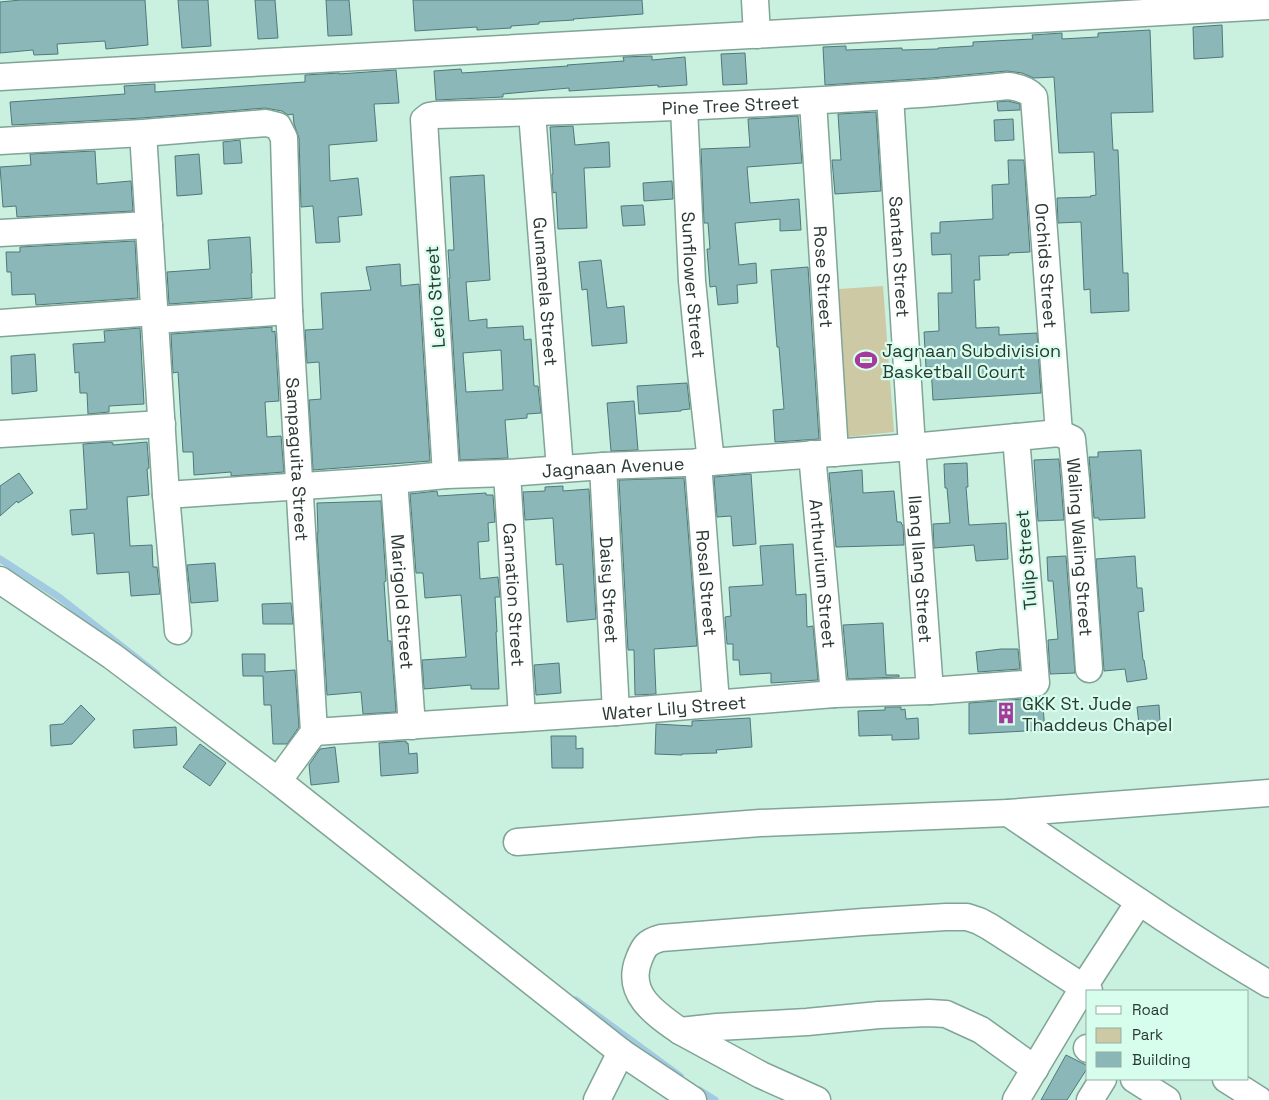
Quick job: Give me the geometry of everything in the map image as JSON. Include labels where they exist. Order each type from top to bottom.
[{"type":"street","points":[[755,0],[757,35]]},
{"type":"street","points":[[0,77],[1269,6]]},
{"type":"street","name":"Pine Tree Street","points":[[424,120],[429,116],[435,115],[532,113],[812,101],[1008,86],[1018,88],[1034,97]]},
{"type":"street","name":"Santan Street","points":[[890,96],[912,447]]},
{"type":"street","name":"Orchids Street","points":[[1034,97],[1059,433]]},
{"type":"street","name":"Rose Street","points":[[812,101],[824,453]]},
{"type":"street","name":"Sunflower Street","points":[[684,107],[692,281],[701,372],[705,462]]},
{"type":"street","name":"Gumamela Street","points":[[532,113],[560,469]]},
{"type":"street","name":"Lerio Street","points":[[424,120],[446,475]]},
{"type":"street","name":"Sampaguita Street","points":[[143,133],[266,124],[278,126],[284,138],[289,311],[314,732]]},
{"type":"street","points":[[0,141],[143,133],[166,495],[178,631]]},
{"type":"street","points":[[0,233],[149,225]]},
{"type":"street","points":[[0,323],[289,311]]},
{"type":"street","points":[[0,434],[162,424]]},
{"type":"street","name":"Jagnaan Avenue","points":[[166,495],[446,475],[705,462],[912,447],[1059,433]]},
{"type":"street","name":"Waling Waling Street","points":[[1059,433],[1072,439],[1088,669]]},
{"type":"street","name":"Tulip Street","points":[[1016,437],[1036,683]]},
{"type":"street","name":"Ilang Ilang Street","points":[[912,447],[930,690]]},
{"type":"street","name":"Anthurium Street","points":[[824,453],[834,694]]},
{"type":"street","name":"Rosal Street","points":[[705,462],[716,703]]},
{"type":"street","name":"Daisy Street","points":[[602,466],[616,712]]},
{"type":"street","name":"Carnation Street","points":[[507,473],[522,718]]},
{"type":"street","name":"Marigold Street","points":[[394,480],[412,726]]},
{"type":"street","points":[[0,580],[112,656],[278,781],[621,1052],[693,1100]]},
{"type":"street","name":"Water Lily Street","points":[[314,732],[616,712],[834,694],[1036,683]]},
{"type":"street","points":[[278,781],[314,732]]},
{"type":"street","points":[[517,842],[760,824],[1008,813],[1269,793]]},
{"type":"street","points":[[1008,813],[1139,902],[1269,984]]},
{"type":"street","points":[[1016,1100],[1139,902]]},
{"type":"street","points":[[817,1100],[761,1075],[680,1030],[649,1006],[637,991],[635,978],[636,965],[642,951],[649,942],[661,938],[863,922],[967,917],[990,927],[1086,989]]},
{"type":"street","points":[[680,1030],[807,1022],[879,1015],[946,1014],[981,1030],[1035,1069]]},
{"type":"street","points":[[597,1100],[621,1052]]},
{"type":"street","points":[[1090,1100],[1102,1080]]},
{"type":"street","points":[[1136,1080],[1167,1100]]},
{"type":"street","points":[[1228,1080],[1260,1100]]},
{"type":"green space","name":"Jagnaan Subdivision Basketball Court","points":[[883,286],[894,432],[847,437],[839,289]]},
{"type":"building","points":[[21,0],[145,0],[148,45],[106,49],[105,41],[57,44],[58,54],[34,55],[33,50],[0,53],[0,2]]},
{"type":"building","points":[[178,0],[208,0],[211,46],[182,48]]},
{"type":"building","points":[[255,0],[275,0],[278,38],[258,39]]},
{"type":"building","points":[[326,0],[349,0],[352,35],[328,36]]},
{"type":"building","points":[[413,0],[642,0],[643,14],[539,22],[539,24],[511,26],[511,28],[477,30],[477,27],[415,31]]},
{"type":"building","points":[[1222,25],[1223,57],[1194,59],[1193,27]]},
{"type":"building","points":[[1150,30],[1153,112],[1111,113],[1113,150],[1118,150],[1123,273],[1128,273],[1129,311],[1091,313],[1090,289],[1084,290],[1081,222],[1058,223],[1057,198],[1091,197],[1096,195],[1094,152],[1059,153],[1054,77],[1034,78],[1022,73],[1007,71],[825,85],[823,47],[846,46],[846,50],[938,49],[973,46],[973,42],[1033,39],[1032,35],[1062,33],[1062,39],[1098,37],[1098,33]]},
{"type":"building","points":[[745,53],[747,84],[723,85],[721,54]]},
{"type":"building","points":[[652,56],[652,60],[685,57],[687,85],[569,91],[569,88],[503,94],[503,97],[436,100],[434,71],[461,69],[462,73],[568,66],[624,61],[623,57]]},
{"type":"building","points":[[396,70],[399,103],[374,104],[377,141],[329,145],[330,181],[358,178],[362,215],[338,217],[340,242],[316,243],[313,206],[301,207],[299,138],[293,114],[288,115],[282,111],[265,108],[142,118],[12,125],[10,102],[125,94],[124,86],[155,84],[155,92],[305,82],[305,75]]},
{"type":"building","points":[[1008,101],[1020,104],[1020,110],[998,111],[997,102]]},
{"type":"building","points":[[876,112],[881,191],[835,194],[832,160],[841,160],[838,114]]},
{"type":"building","points":[[798,116],[802,163],[747,167],[750,203],[799,199],[801,230],[780,231],[780,219],[735,223],[739,265],[756,263],[757,283],[737,285],[738,303],[718,305],[716,286],[710,287],[707,249],[710,249],[708,223],[704,223],[701,149],[750,147],[748,119]]},
{"type":"building","points":[[1013,119],[1014,140],[995,141],[994,120]]},
{"type":"building","points":[[573,126],[575,145],[609,142],[610,167],[584,168],[587,228],[558,229],[556,192],[553,193],[550,127]]},
{"type":"building","points":[[240,140],[242,163],[224,164],[223,142]]},
{"type":"building","points":[[95,151],[97,184],[131,181],[133,211],[17,217],[16,206],[3,207],[0,167],[31,165],[30,154]]},
{"type":"building","points":[[199,154],[202,194],[177,196],[175,156]]},
{"type":"building","points":[[1008,160],[1024,160],[1030,252],[979,256],[980,280],[974,280],[976,328],[999,327],[999,335],[1037,333],[1041,393],[933,400],[931,367],[926,367],[924,332],[939,331],[938,293],[952,293],[951,254],[932,255],[931,233],[940,233],[940,222],[993,219],[992,185],[1009,184]]},
{"type":"building","points":[[484,175],[490,280],[466,282],[469,321],[487,319],[487,328],[523,326],[524,340],[531,339],[534,386],[538,386],[541,413],[527,414],[527,418],[505,420],[508,458],[460,460],[448,250],[454,250],[450,177]],"holes":[[[501,350],[503,390],[466,392],[463,353]]]},
{"type":"building","points":[[672,181],[673,199],[644,201],[643,183]]},
{"type":"building","points":[[643,205],[645,225],[623,226],[621,206]]},
{"type":"building","points":[[250,237],[252,298],[169,304],[167,272],[210,269],[208,240]]},
{"type":"building","points":[[135,241],[138,298],[36,305],[35,294],[12,295],[11,272],[7,272],[6,252],[20,252],[20,247]]},
{"type":"building","points":[[601,260],[607,308],[624,306],[627,343],[592,346],[587,289],[582,290],[579,262]]},
{"type":"building","points":[[400,264],[401,286],[419,284],[430,461],[313,470],[309,400],[321,399],[319,362],[307,363],[305,330],[323,329],[321,293],[371,290],[366,267]]},
{"type":"building","points":[[808,267],[819,439],[775,442],[773,410],[784,409],[771,270]]},
{"type":"building","points":[[272,327],[272,332],[275,331],[279,401],[265,402],[267,437],[281,436],[284,472],[231,476],[231,472],[194,475],[193,452],[183,452],[178,372],[173,373],[171,334]]},
{"type":"building","points":[[140,328],[144,404],[109,406],[109,412],[88,414],[87,393],[80,393],[79,372],[75,373],[73,344],[105,342],[104,331]]},
{"type":"building","points":[[35,354],[37,391],[12,394],[11,356]]},
{"type":"building","points":[[687,383],[690,409],[639,414],[637,386]]},
{"type":"building","points":[[634,401],[638,450],[611,451],[607,403]]},
{"type":"building","points":[[110,442],[113,445],[147,442],[149,495],[127,497],[130,546],[152,545],[153,567],[157,567],[160,594],[131,596],[129,572],[97,574],[94,533],[72,535],[70,510],[87,509],[83,444]]},
{"type":"building","points":[[1141,450],[1145,518],[1099,520],[1099,518],[1094,518],[1089,457],[1098,457],[1098,452]]},
{"type":"building","points":[[1059,459],[1064,520],[1038,521],[1034,460]]},
{"type":"building","points":[[967,463],[968,487],[966,487],[969,525],[1006,523],[1008,559],[976,561],[974,545],[934,548],[933,524],[950,523],[944,464]]},
{"type":"building","points":[[862,470],[863,493],[894,491],[897,522],[901,522],[903,525],[904,545],[836,547],[829,473]]},
{"type":"building","points":[[19,473],[33,493],[18,503],[17,501],[0,516],[0,486]]},
{"type":"building","points":[[751,474],[756,544],[733,546],[731,516],[717,517],[714,477]]},
{"type":"building","points":[[684,478],[697,646],[654,649],[656,694],[635,695],[634,650],[628,650],[619,480]]},
{"type":"building","points":[[563,486],[563,491],[589,489],[596,619],[567,622],[563,564],[556,565],[553,518],[525,520],[523,492],[545,491],[545,487]]},
{"type":"building","points":[[437,491],[438,496],[486,493],[486,495],[493,495],[495,522],[488,523],[489,541],[478,542],[480,579],[498,577],[500,597],[495,597],[499,689],[471,689],[471,685],[424,689],[422,660],[466,657],[461,595],[425,598],[423,573],[416,573],[410,494]]},
{"type":"building","points":[[381,501],[388,641],[391,641],[396,712],[363,714],[361,692],[327,695],[317,533],[317,503]]},
{"type":"building","points":[[793,544],[796,595],[806,594],[807,627],[813,626],[818,680],[771,683],[771,673],[740,675],[739,660],[733,660],[733,644],[727,644],[725,617],[731,616],[729,587],[763,585],[760,546]]},
{"type":"building","points":[[1066,556],[1075,673],[1050,674],[1048,640],[1058,639],[1053,581],[1048,581],[1047,557]]},
{"type":"building","points":[[1135,556],[1137,588],[1142,588],[1144,611],[1138,612],[1147,679],[1127,682],[1125,669],[1104,671],[1096,559]]},
{"type":"building","points":[[215,563],[218,601],[191,603],[187,565]]},
{"type":"building","points":[[291,603],[293,624],[263,624],[262,604]]},
{"type":"building","points":[[883,623],[886,675],[899,675],[899,677],[848,679],[843,625]]},
{"type":"building","points":[[1018,649],[1020,669],[978,672],[976,652]]},
{"type":"building","points":[[242,654],[265,654],[265,672],[295,670],[299,727],[287,744],[273,744],[271,705],[264,705],[263,676],[243,676]]},
{"type":"building","points":[[559,663],[561,693],[536,695],[534,665]]},
{"type":"building","name":"GKK St. Jude Thaddeus Chapel","points":[[1042,696],[1045,730],[969,734],[969,703],[1037,698]]},
{"type":"building","points":[[81,705],[95,719],[72,744],[51,746],[50,725],[63,724]]},
{"type":"building","points":[[1159,705],[1160,722],[1139,724],[1137,707]]},
{"type":"building","points":[[885,707],[901,707],[901,710],[905,709],[906,719],[918,718],[919,739],[892,740],[892,735],[859,736],[858,711],[885,710]]},
{"type":"building","points":[[750,718],[752,747],[716,750],[717,753],[655,754],[656,724],[692,726],[692,721]]},
{"type":"building","points":[[176,727],[177,745],[134,748],[133,730]]},
{"type":"building","points":[[551,736],[576,736],[576,749],[583,748],[583,768],[552,768]]},
{"type":"building","points":[[406,741],[409,754],[417,753],[418,773],[381,776],[379,743]]},
{"type":"building","points":[[200,744],[226,763],[210,786],[183,767]]},
{"type":"building","points":[[335,747],[339,782],[311,785],[309,765],[320,749]]},
{"type":"building","points":[[1066,1055],[1086,1065],[1086,1070],[1067,1100],[1041,1100]]},
{"type":"waterway","points":[[0,559],[59,597],[157,674]]},
{"type":"waterway","points":[[576,1000],[680,1076]]},
{"type":"waterway","points":[[699,1090],[715,1100]]},
{"type":"place","name":"Jagnaan Subdivision Basketball Court","points":[[866,360]]},
{"type":"place","name":"GKK St. Jude Thaddeus Chapel","points":[[1006,713]]}]
